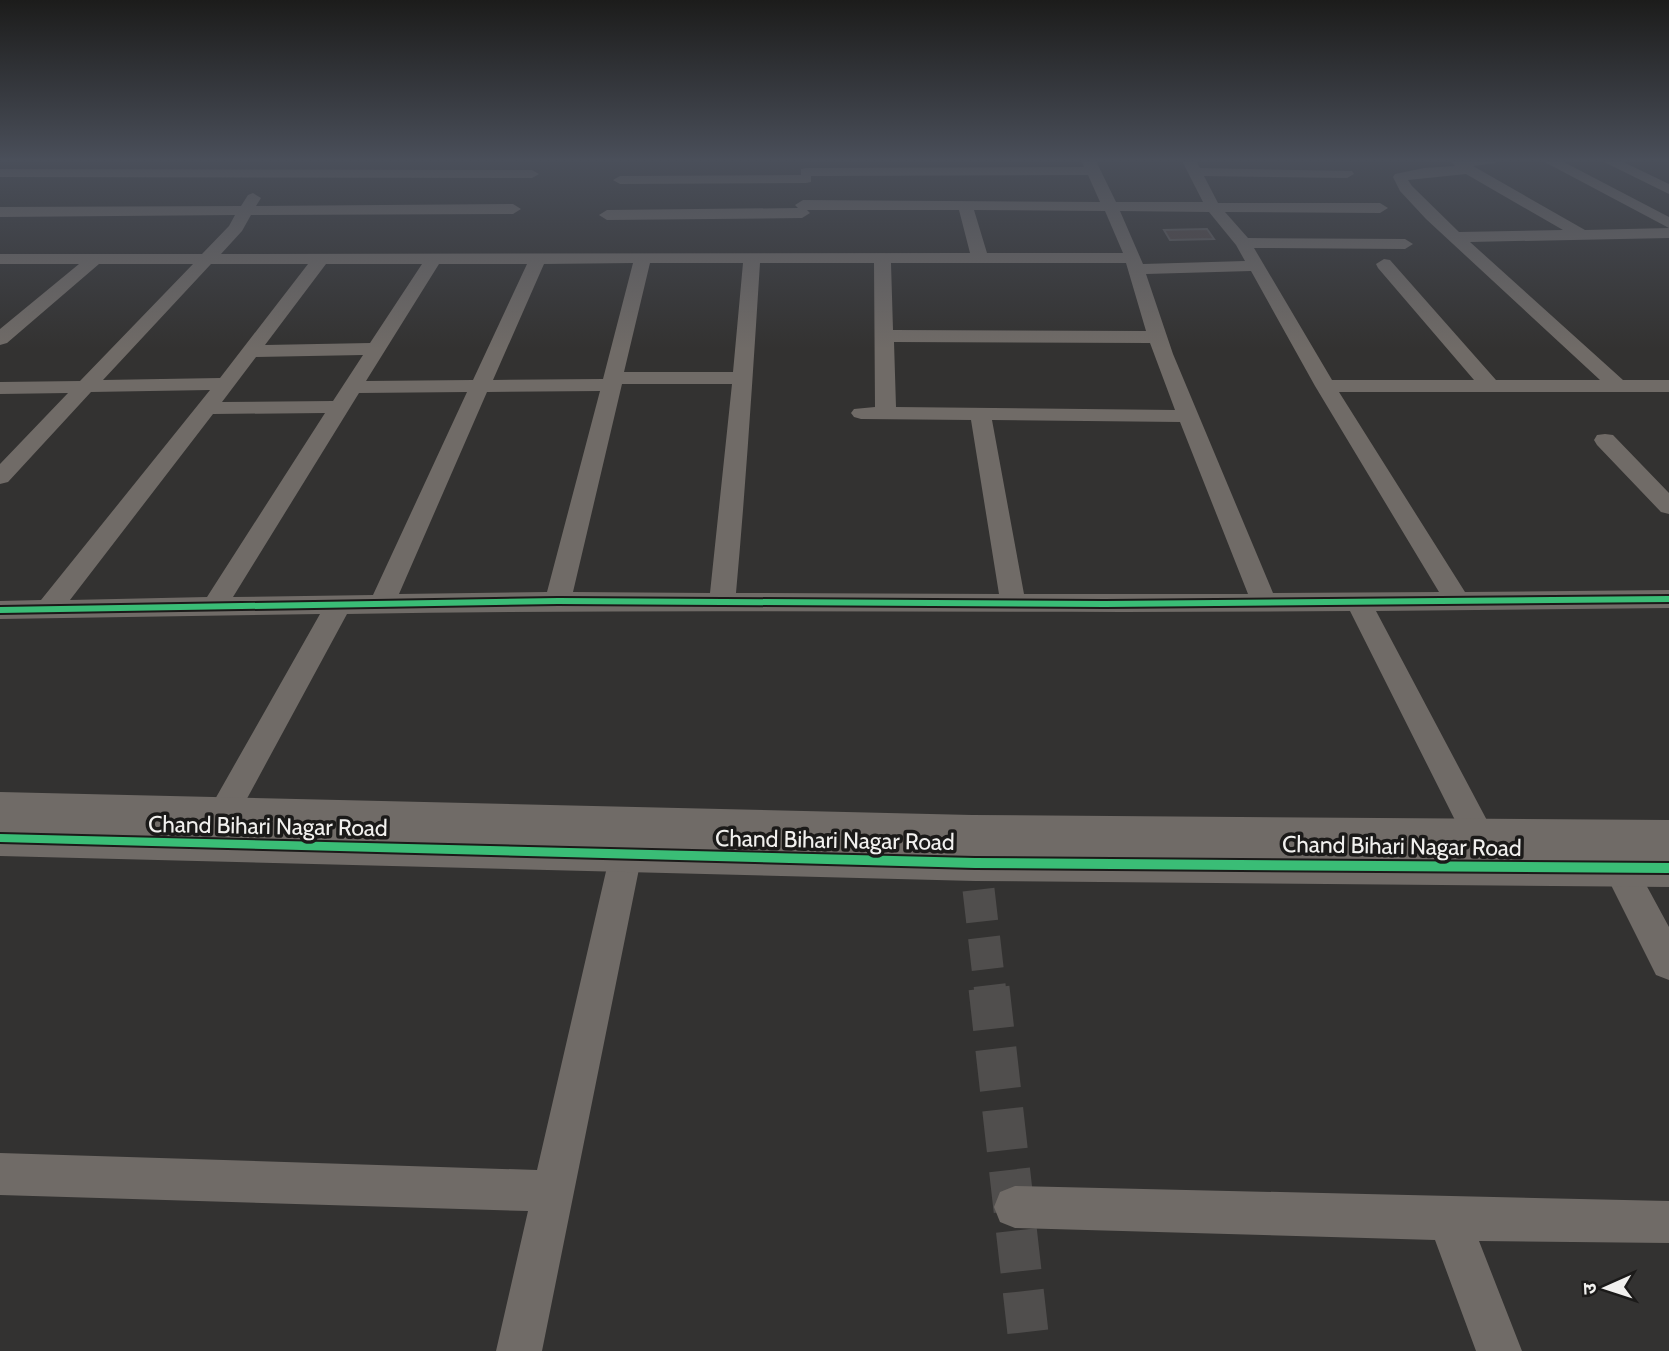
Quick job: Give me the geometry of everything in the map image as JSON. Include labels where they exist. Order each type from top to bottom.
[{"type":"street","points":[[0,477],[209,258],[239,222]]},
{"type":"street","points":[[491,258],[507,222]]},
{"type":"street","points":[[970,222],[981,258]]},
{"type":"street","points":[[1118,222],[1134,263],[1156,337],[1264,602]]},
{"type":"street","points":[[1225,222],[1243,243],[1325,386],[1457,600]]},
{"type":"street","points":[[1441,222],[1618,386]]},
{"type":"street","points":[[1561,222],[1585,236]]},
{"type":"street","points":[[1458,237],[1669,233]]},
{"type":"street","points":[[1243,243],[1405,244]]},
{"type":"street","points":[[0,259],[433,259],[538,257],[592,252],[643,257],[752,257],[800,252],[882,257],[1255,267]]},
{"type":"street","points":[[382,604],[538,257]]},
{"type":"street","points":[[558,601],[643,257]]},
{"type":"street","points":[[722,602],[744,378],[746,304],[752,279],[752,257]]},
{"type":"street","points":[[882,257],[886,413]]},
{"type":"street","points":[[0,339],[96,258]]},
{"type":"street","points":[[214,607],[433,259]]},
{"type":"street","points":[[48,609],[320,260]]},
{"type":"street","points":[[1384,264],[1490,386]]},
{"type":"street","points":[[884,336],[1156,337]]},
{"type":"street","points":[[251,351],[376,349]]},
{"type":"street","points":[[351,387],[744,378]]},
{"type":"street","points":[[0,388],[225,384]]},
{"type":"street","points":[[1325,386],[1669,386]]},
{"type":"street","points":[[207,408],[339,407]]},
{"type":"street","points":[[861,412],[1190,416]]},
{"type":"street","points":[[980,414],[1013,603]]},
{"type":"street","points":[[1605,440],[1669,507]]},
{"type":"street","points":[[1640,478],[1669,478]]},
{"type":"street","points":[[0,610],[558,601],[1013,603],[1669,599]]},
{"type":"street","points":[[1358,601],[1479,836]]},
{"type":"street","points":[[214,829],[339,604]]},
{"type":"street","name":"Chand Bihari Nagar Road","points":[[0,809],[214,829]]},
{"type":"street","name":"Chand Bihari Nagar Road","points":[[0,838],[214,829],[629,839],[972,833],[1669,838]]},
{"type":"street","points":[[519,1351],[629,839]]},
{"type":"street","name":"Chand Bihari Nagar Road","points":[[629,839],[975,863],[1669,868]]},
{"type":"street","points":[[1619,867],[1669,963]]},
{"type":"street","points":[[4,1182],[554,1191]]},
{"type":"street","points":[[1015,1207],[1669,1222]]},
{"type":"street","points":[[1449,1219],[1499,1351]]},
{"type":"building","points":[[1207,229],[1214,239],[1170,240],[1164,230]]},
{"type":"tunnel","points":[[973,842],[990,989]]},
{"type":"tunnel","points":[[989,988],[1030,1351]]},
{"type":"cycle path","points":[[0,610],[558,601],[1105,604],[1669,599]]},
{"type":"cycle path","points":[[0,838],[975,863],[1669,868]]}]
